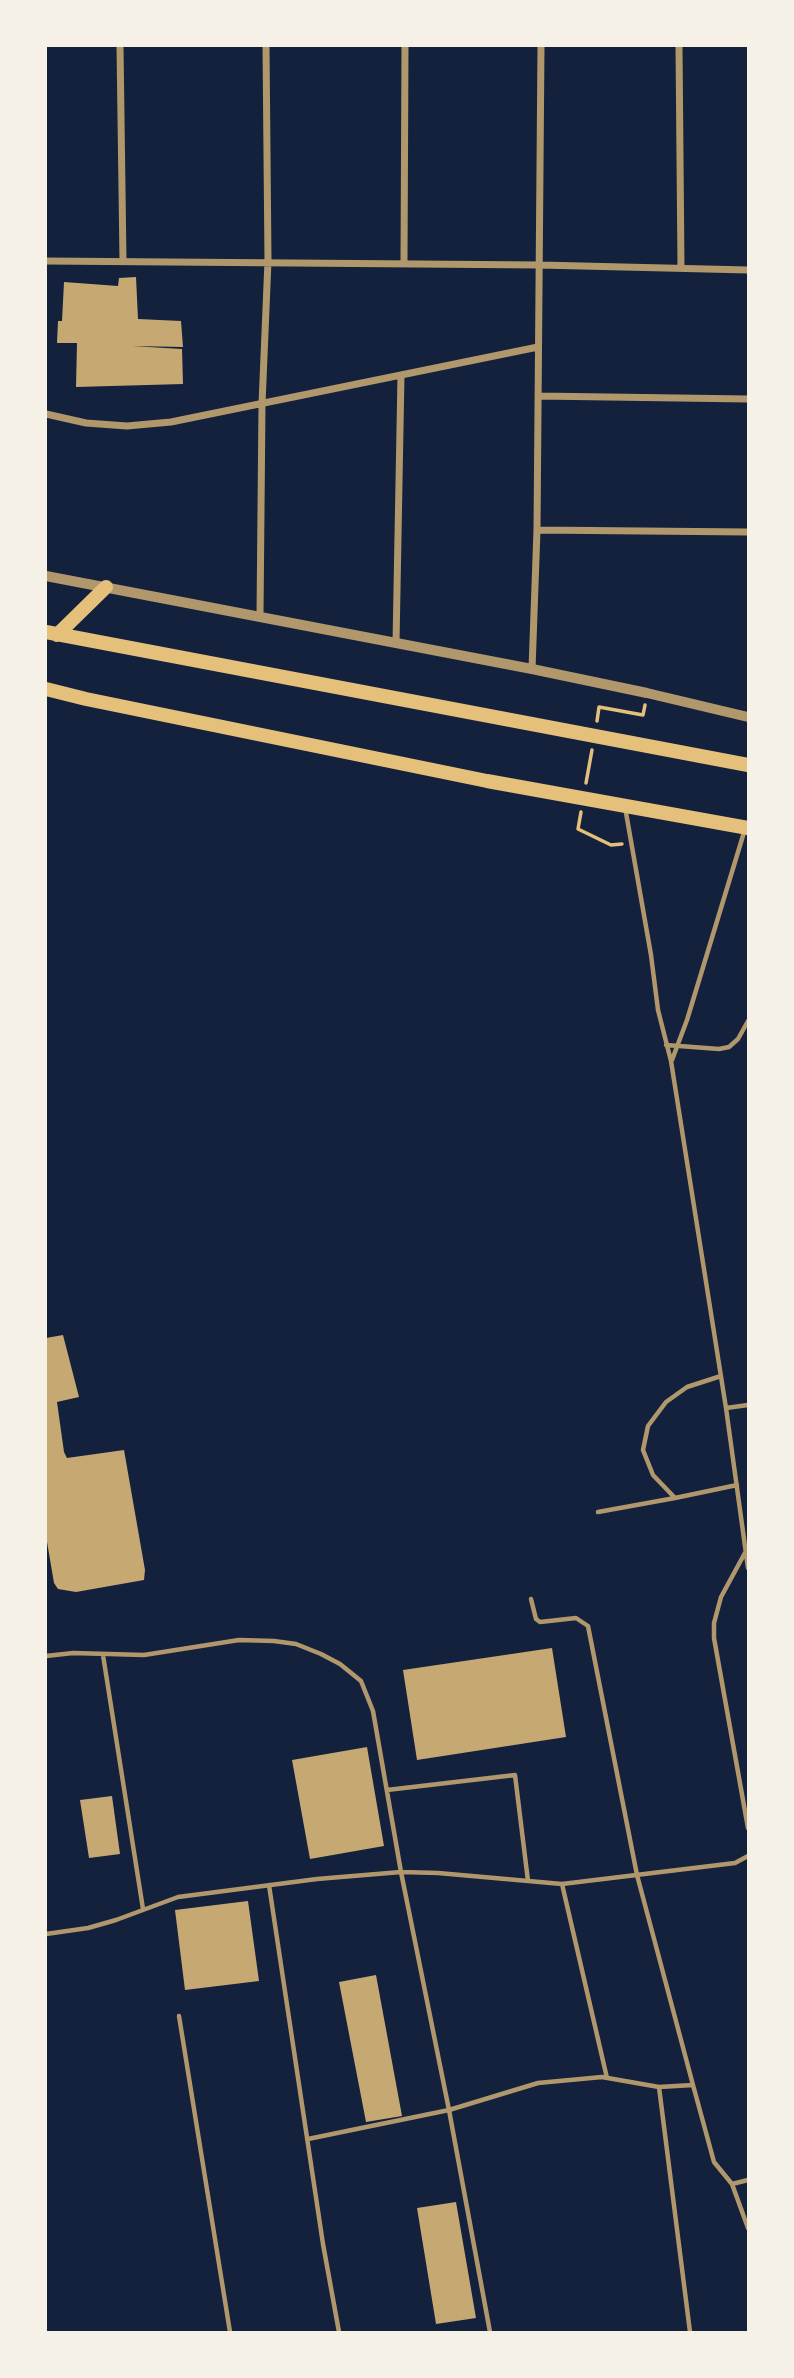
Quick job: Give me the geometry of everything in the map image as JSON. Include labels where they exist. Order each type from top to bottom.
[{"type":"highway","points":[[51,634],[106,587]]},
{"type":"highway","points":[[51,634],[748,765]]},
{"type":"highway","points":[[46,688],[86,699],[446,773],[747,828]]},
{"type":"street","points":[[120,46],[122,261]]},
{"type":"street","points":[[260,615],[262,404],[268,261],[267,46]]},
{"type":"street","points":[[404,263],[405,46]]},
{"type":"street","points":[[532,669],[537,530],[541,46]]},
{"type":"street","points":[[679,46],[681,268]]},
{"type":"street","points":[[46,261],[268,261],[748,270]]},
{"type":"street","points":[[46,414],[86,423],[127,426],[170,422],[538,347]]},
{"type":"street","points":[[396,643],[401,374]]},
{"type":"street","points":[[538,396],[748,399]]},
{"type":"street","points":[[537,530],[748,532]]},
{"type":"street","points":[[46,576],[532,669],[748,717]]},
{"type":"lane","points":[[625,806],[658,1010],[671,1061],[726,1408],[748,1568]]},
{"type":"lane","points":[[671,1061],[747,828]]},
{"type":"lane","points":[[666,1045],[719,1049],[729,1047],[748,1025]]},
{"type":"lane","points":[[675,1498],[653,1475],[643,1450],[648,1426],[666,1402],[687,1387],[721,1376]]},
{"type":"lane","points":[[726,1408],[748,1405]]},
{"type":"lane","points":[[598,1512],[737,1485]]},
{"type":"lane","points":[[746,1550],[721,1597],[714,1623],[720,1676],[746,1798],[748,1828]]},
{"type":"lane","points":[[531,1599],[536,1619],[540,1622],[576,1619],[588,1626],[637,1875],[714,2162],[732,2184],[748,2228]]},
{"type":"lane","points":[[46,1656],[73,1653],[144,1655],[239,1640],[274,1640],[296,1644],[321,1654],[352,1673],[367,1691],[373,1711],[401,1872],[449,2109],[490,2333]]},
{"type":"lane","points":[[103,1655],[143,1909]]},
{"type":"lane","points":[[387,1790],[515,1775],[528,1881]]},
{"type":"lane","points":[[46,1934],[88,1928],[178,1897],[269,1885],[401,1872],[562,1884],[736,1863],[748,1856]]},
{"type":"lane","points":[[562,1884],[607,2078]]},
{"type":"lane","points":[[269,1885],[339,2333]]},
{"type":"lane","points":[[179,2016],[230,2333]]},
{"type":"lane","points":[[308,2139],[449,2109],[538,2083],[607,2078],[659,2088],[693,2085]]},
{"type":"lane","points":[[659,2088],[690,2333]]},
{"type":"lane","points":[[732,2184],[748,2180]]},
{"type":"path","points":[[597,721],[599,708],[643,716]]},
{"type":"path","points":[[585,789],[592,748]]},
{"type":"path","points":[[583,802],[578,829],[611,845]]},
{"type":"building","points":[[136,277],[138,319],[181,321],[183,347],[132,346],[182,349],[183,384],[76,387],[77,343],[57,343],[58,321],[62,321],[64,282],[118,286],[119,278]]},
{"type":"building","points":[[63,1335],[79,1397],[57,1402],[64,1452],[67,1458],[124,1450],[145,1570],[144,1580],[76,1592],[58,1589],[54,1583],[46,1536],[46,1338]]},
{"type":"building","points":[[552,1648],[566,1737],[417,1760],[403,1670]]},
{"type":"building","points":[[367,1747],[384,1846],[310,1859],[292,1760]]},
{"type":"building","points":[[112,1796],[120,1854],[89,1858],[80,1800]]},
{"type":"building","points":[[248,1901],[259,1981],[185,1990],[175,1910]]},
{"type":"building","points":[[376,1975],[402,2116],[366,2122],[339,1982]]},
{"type":"building","points":[[456,2202],[476,2318],[436,2324],[417,2208]]}]
